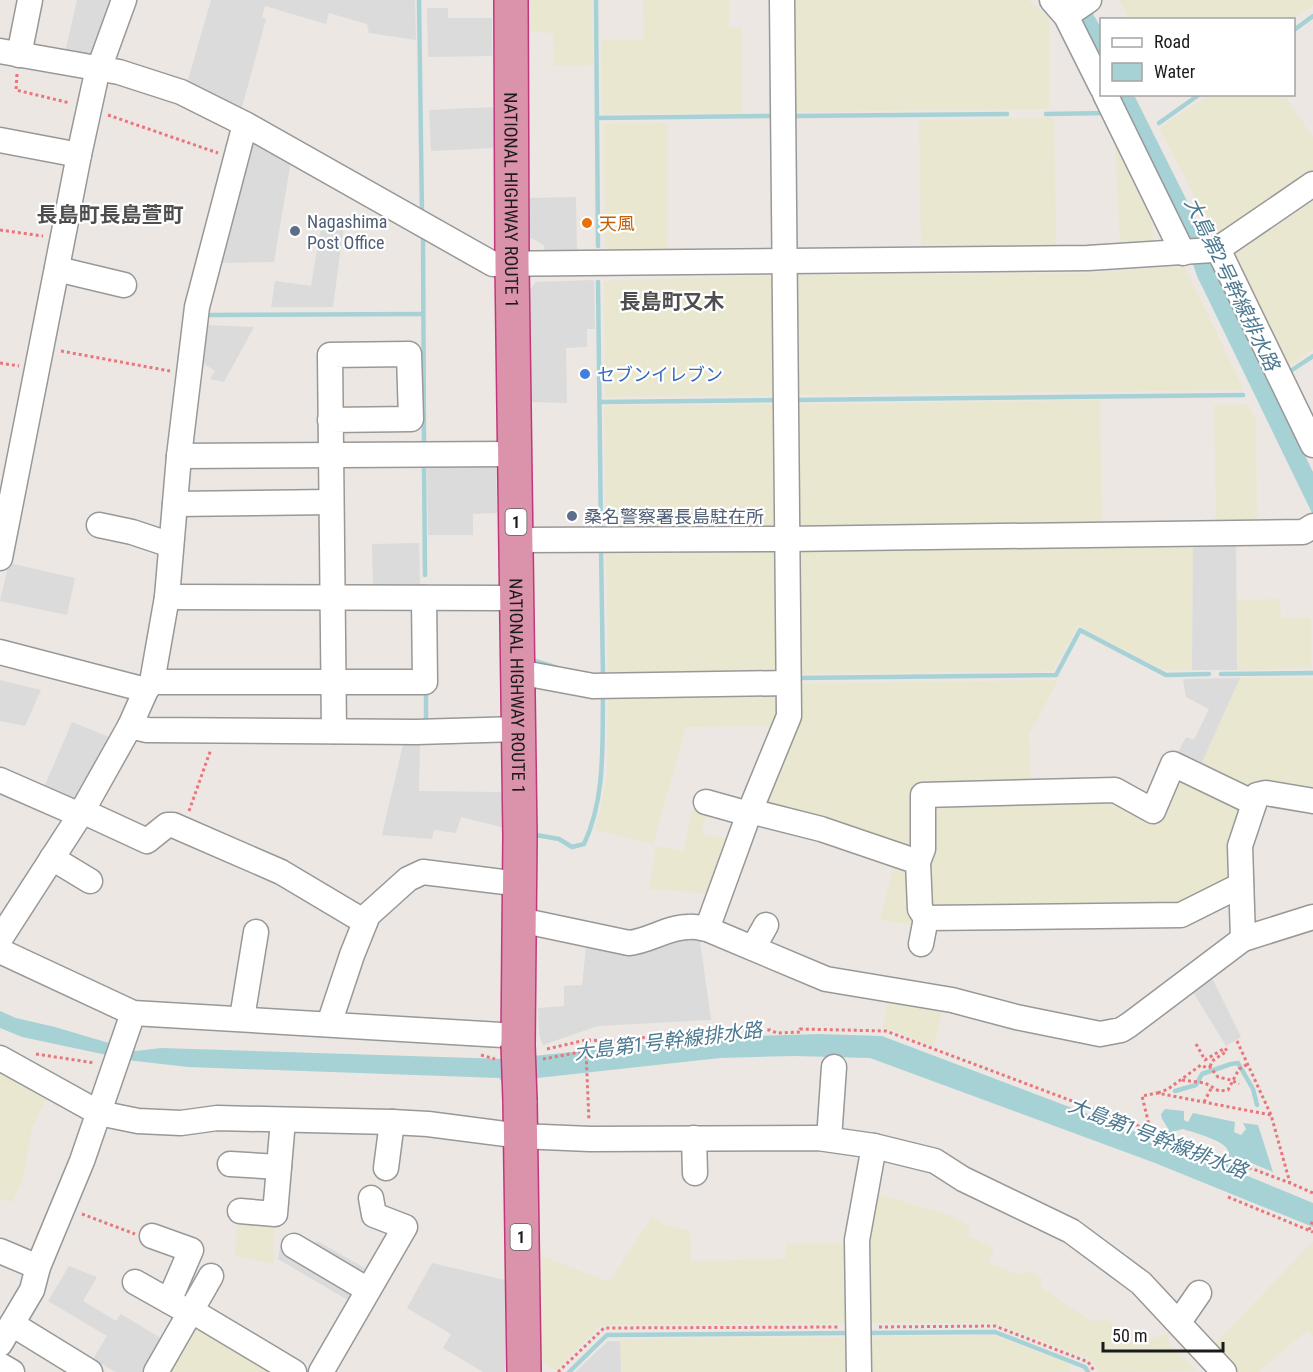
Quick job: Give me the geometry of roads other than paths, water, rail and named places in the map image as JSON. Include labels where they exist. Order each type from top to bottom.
[{"type":"highway","name":"NATIONAL HIGHWAY ROUTE 1","points":[[511,0],[520,920],[528,1043],[520,1101],[524,1372]]},
{"type":"street","points":[[30,0],[9,53],[119,72],[181,92],[244,124],[493,264],[1088,258],[1216,250],[1313,184]]},
{"type":"street","points":[[0,558],[6,500],[42,347],[89,108],[96,77],[124,0]]},
{"type":"street","points":[[707,929],[789,716],[782,0]]},
{"type":"street","points":[[1089,0],[1059,8],[1066,16],[1100,86]]},
{"type":"street","points":[[1106,96],[1183,253]]},
{"type":"street","points":[[0,939],[81,813],[130,726],[149,686],[167,597],[179,456],[196,307],[244,124]]},
{"type":"street","points":[[0,140],[79,155]]},
{"type":"street","points":[[1216,250],[1313,445]]},
{"type":"street","points":[[57,269],[124,285]]},
{"type":"street","points":[[330,420],[334,731]]},
{"type":"street","points":[[179,456],[515,454]]},
{"type":"street","points":[[175,504],[331,502]]},
{"type":"street","points":[[99,525],[171,544]]},
{"type":"street","points":[[517,540],[1303,532],[1312,529]]},
{"type":"street","points":[[167,597],[518,598]]},
{"type":"street","points":[[0,652],[149,686],[425,682],[424,598]]},
{"type":"street","points":[[518,672],[592,686],[788,683]]},
{"type":"street","points":[[130,726],[147,730],[416,732],[518,729]]},
{"type":"street","points":[[921,944],[926,918],[920,909],[918,862],[923,849],[923,795],[1115,790],[1153,811],[1173,764],[1254,803]]},
{"type":"street","points":[[0,780],[147,842],[167,825],[173,825],[281,872],[365,922]]},
{"type":"street","points":[[1243,939],[1240,846],[1257,795],[1266,793],[1313,801]]},
{"type":"street","points":[[706,802],[821,829],[918,862]]},
{"type":"street","points":[[52,858],[90,881]]},
{"type":"street","points":[[329,1024],[368,915],[408,879],[423,872],[520,884]]},
{"type":"street","points":[[926,918],[1180,915],[1241,885]]},
{"type":"street","points":[[520,920],[629,943],[639,942],[675,929],[689,927],[707,929],[826,979],[952,1000],[1016,1017],[1100,1034],[1121,1030],[1129,1025],[1243,939],[1313,917]]},
{"type":"street","points":[[753,948],[766,925]]},
{"type":"street","points":[[242,1018],[256,932]]},
{"type":"street","points":[[0,951],[130,1020],[242,1018],[528,1043]]},
{"type":"street","points":[[90,1372],[6,1334],[32,1290],[38,1267],[99,1113],[130,1020]]},
{"type":"street","points":[[0,1058],[99,1113],[138,1121],[171,1123],[217,1118],[392,1122],[428,1124],[520,1136],[590,1139],[818,1138],[874,1146],[935,1161],[963,1179],[1071,1232],[1141,1283],[1224,1372]]},
{"type":"street","points":[[829,1139],[834,1067]]},
{"type":"street","points":[[240,1211],[275,1214],[283,1120]]},
{"type":"street","points":[[386,1168],[392,1122]]},
{"type":"street","points":[[694,1138],[695,1173]]},
{"type":"street","points":[[859,1372],[857,1240],[874,1146]]},
{"type":"street","points":[[230,1164],[279,1167]]},
{"type":"street","points":[[321,1372],[405,1227],[374,1215],[371,1198]]},
{"type":"street","points":[[152,1236],[190,1250],[169,1301]]},
{"type":"street","points":[[294,1246],[368,1290]]},
{"type":"street","points":[[0,1251],[38,1267]]},
{"type":"street","points":[[156,1372],[211,1276]]},
{"type":"street","points":[[135,1282],[294,1372]]},
{"type":"street","points":[[1179,1322],[1199,1293]]},
{"type":"street","points":[[0,1365],[12,1372]]},
{"type":"water","points":[[1085,0],[1100,26],[1100,66],[1079,23]]},
{"type":"water","points":[[1114,96],[1134,96],[1202,231],[1214,269],[1313,472],[1313,515],[1197,276],[1184,237]]},
{"type":"water","points":[[0,1011],[16,1018],[136,1051],[161,1048],[504,1059],[720,1037],[818,1034],[882,1036],[1162,1142],[1169,1130],[1161,1114],[1165,1109],[1184,1111],[1184,1120],[1188,1122],[1193,1113],[1235,1122],[1234,1132],[1241,1135],[1246,1129],[1243,1123],[1258,1125],[1273,1172],[1244,1160],[1238,1172],[1313,1203],[1313,1227],[1155,1163],[870,1058],[794,1056],[720,1058],[502,1082],[499,1078],[188,1067],[135,1061],[22,1037],[0,1028]],"holes":[[[1183,1129],[1223,1144],[1229,1153],[1225,1166],[1172,1145],[1171,1140],[1175,1131]]]},
{"type":"waterway","points":[[419,0],[422,214]]},
{"type":"waterway","points":[[596,0],[598,246]]},
{"type":"waterway","points":[[1295,29],[1313,16]]},
{"type":"waterway","points":[[1159,123],[1197,96]]},
{"type":"waterway","points":[[1046,114],[1107,113]]},
{"type":"waterway","points":[[793,116],[1007,114]]},
{"type":"waterway","points":[[597,118],[772,116]]},
{"type":"waterway","points":[[423,233],[424,448]]},
{"type":"waterway","points":[[598,282],[601,533]]},
{"type":"waterway","points":[[210,315],[423,314]]},
{"type":"waterway","name":"大島第2号幹線排水路","points":[[1289,372],[1313,356]]},
{"type":"waterway","points":[[794,400],[1243,395]]},
{"type":"waterway","points":[[600,402],[780,400]]},
{"type":"waterway","points":[[424,461],[425,575]]},
{"type":"waterway","points":[[601,547],[603,679]]},
{"type":"waterway","points":[[796,678],[1056,675],[1080,630],[1166,675],[1209,674]]},
{"type":"waterway","points":[[535,661],[558,668]]},
{"type":"waterway","points":[[1221,674],[1313,673]]},
{"type":"waterway","points":[[426,692],[426,723]]},
{"type":"waterway","points":[[536,835],[559,839],[572,847],[584,844],[596,808],[599,789],[603,694]]},
{"type":"waterway","points":[[1175,1091],[1196,1085],[1202,1074],[1238,1063],[1253,1089],[1257,1105]]},
{"type":"waterway","points":[[866,1333],[995,1332],[1085,1367],[1088,1372]]},
{"type":"waterway","points":[[569,1372],[607,1335],[848,1333]]},
{"type":"place","name":"天風","points":[[587,223]]},
{"type":"place","name":"Nagashima Post Office","points":[[295,231]]},
{"type":"place","name":"セブンイレブン","points":[[585,374]]},
{"type":"place","name":"桑名警察署長島駐在所","points":[[572,516]]},
{"type":"district","name":"長島町長島萱町","points":[[110,215]]},
{"type":"district","name":"長島町又木","points":[[672,302]]},
{"type":"water label","name":"大島第1号幹線排水路","points":[[668,1041]]},
{"type":"water label","name":"大島第1号幹線排水路","points":[[1158,1138]]}]
